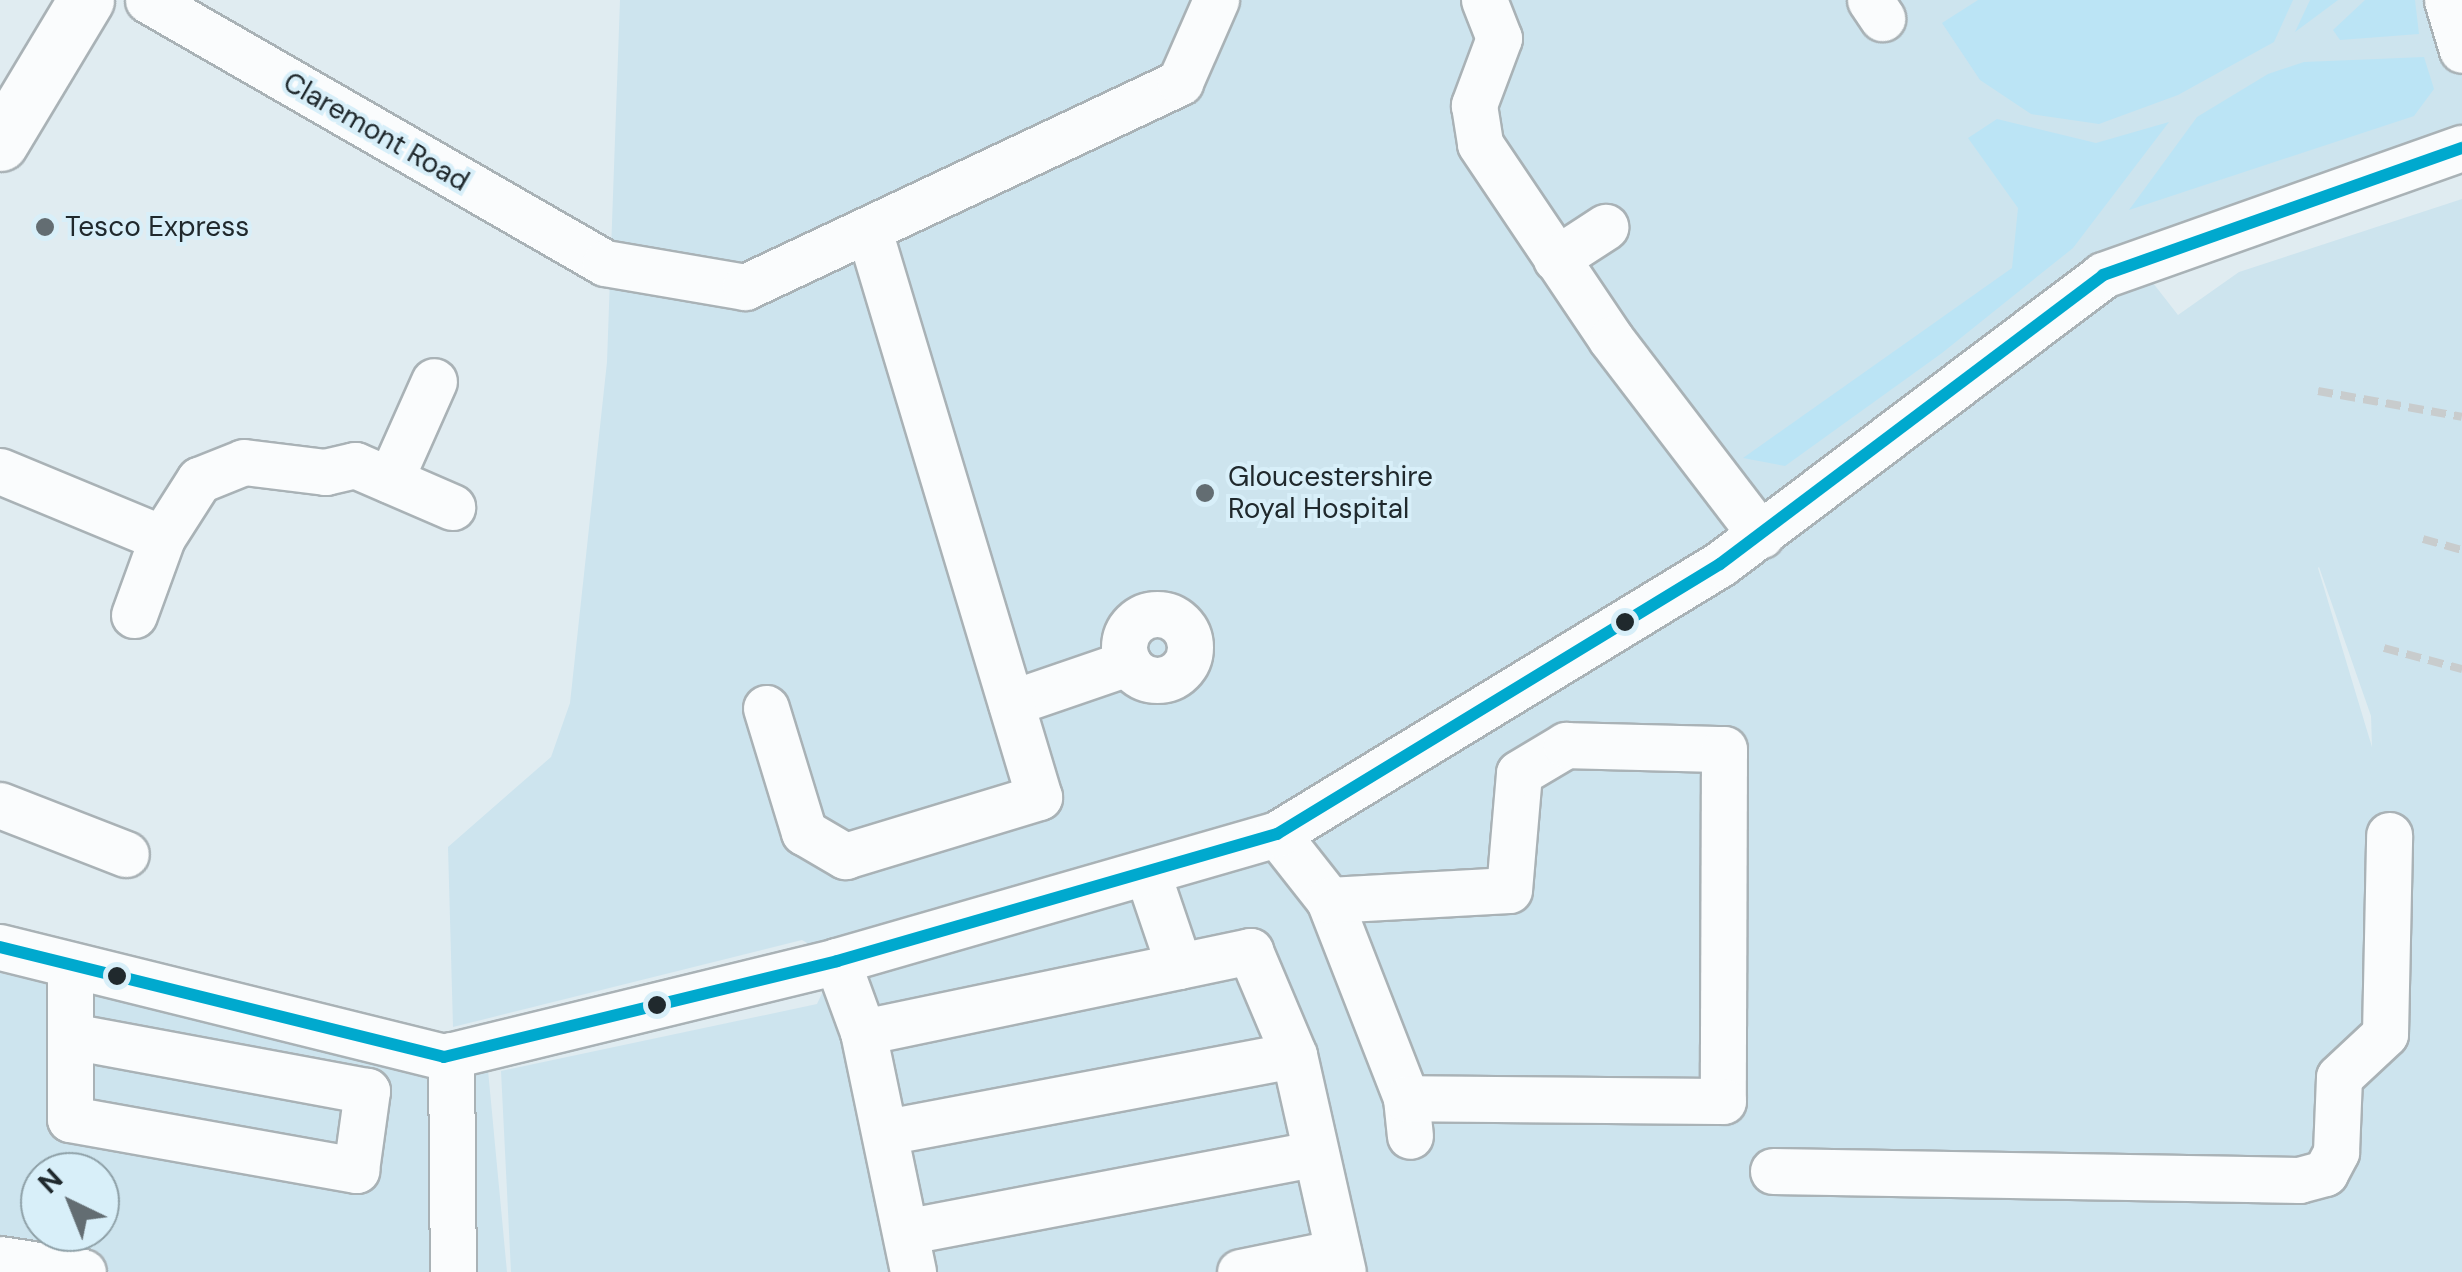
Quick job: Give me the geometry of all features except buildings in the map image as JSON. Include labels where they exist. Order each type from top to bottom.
[{"type":"main road","points":[[0,143],[86,0]]},
{"type":"street","name":"Claremont Road","points":[[148,0],[605,263],[744,287],[870,234]]},
{"type":"street","points":[[766,708],[804,832],[845,856],[1039,797],[870,234],[1180,82],[1216,0]]},
{"type":"street","points":[[1484,0],[1498,38],[1474,105],[1480,144],[1556,259],[1761,534]]},
{"type":"street","points":[[2447,0],[2462,50]]},
{"type":"street","points":[[0,947],[451,1056],[837,961],[1278,834],[1761,534],[2103,275],[2462,148]]},
{"type":"street","points":[[1556,259],[1604,227]]},
{"type":"street","points":[[390,480],[434,381]]},
{"type":"street","points":[[134,615],[174,519],[199,480],[244,462],[326,472],[356,464],[452,508]]},
{"type":"street","points":[[0,470],[174,519]]},
{"type":"street","points":[[1011,703],[1128,664]]},
{"type":"street","points":[[1278,834],[1329,900],[1408,1117],[1723,1102],[1724,749],[1566,746],[1519,773],[1509,890],[1329,900]]},
{"type":"street","points":[[0,805],[126,854]]},
{"type":"street","points":[[1773,1170],[2299,1180],[2325,1173],[2336,1152],[2340,1078],[2385,1034],[2389,836]]},
{"type":"street","points":[[1147,872],[1180,966]]},
{"type":"street","points":[[862,1032],[1250,951],[1294,1055],[1340,1262],[1240,1272]]},
{"type":"street","points":[[837,961],[862,1032],[911,1252],[1316,1153]]},
{"type":"street","points":[[70,966],[70,1036],[70,1119],[356,1170],[367,1091],[70,1036]]},
{"type":"street","points":[[886,1132],[1294,1055]]},
{"type":"street","points":[[451,1056],[453,1272]]},
{"type":"street","points":[[0,1259],[83,1272]]},
{"type":"shaded area","points":[[620,0],[2462,0],[2462,148],[2135,260],[2178,315],[2239,272],[2462,199],[2462,1272],[511,1272],[501,1071],[817,1004],[837,961],[802,940],[453,1027],[448,847],[551,757],[570,703],[607,362]],"holes":[[[2319,567],[2371,716],[2372,747]]]},
{"type":"shaded area","points":[[1978,0],[2293,0],[2274,42],[2178,95],[2099,124],[2031,114],[1980,80],[1942,23]]},
{"type":"shaded area","points":[[2310,0],[2338,0],[2295,32]]},
{"type":"shaded area","points":[[2365,0],[2415,0],[2419,34],[2340,40],[2333,30]]},
{"type":"shaded area","points":[[2424,57],[2434,89],[2414,116],[2129,210],[2197,117],[2268,74],[2304,62]]},
{"type":"shaded area","points":[[1997,119],[2096,143],[2169,122],[2073,248],[1942,353],[1785,466],[1743,458],[2012,268],[2018,208],[1968,138]]},
{"type":"shaded area","points":[[0,973],[441,1075],[488,1070],[507,1272],[0,1272]]},
{"type":"railway","points":[[2318,391],[2462,417]]},
{"type":"railway","points":[[2423,539],[2462,550]]},
{"type":"railway","points":[[2384,648],[2462,669]]},
{"type":"transit line","points":[[0,947],[444,1057],[837,961],[1277,834],[1720,564],[2103,275],[2462,148]]},
{"type":"place","name":"Tesco Express","points":[[45,227]]},
{"type":"place","name":"Gloucestershire Royal Hospital","points":[[1205,493]]}]
